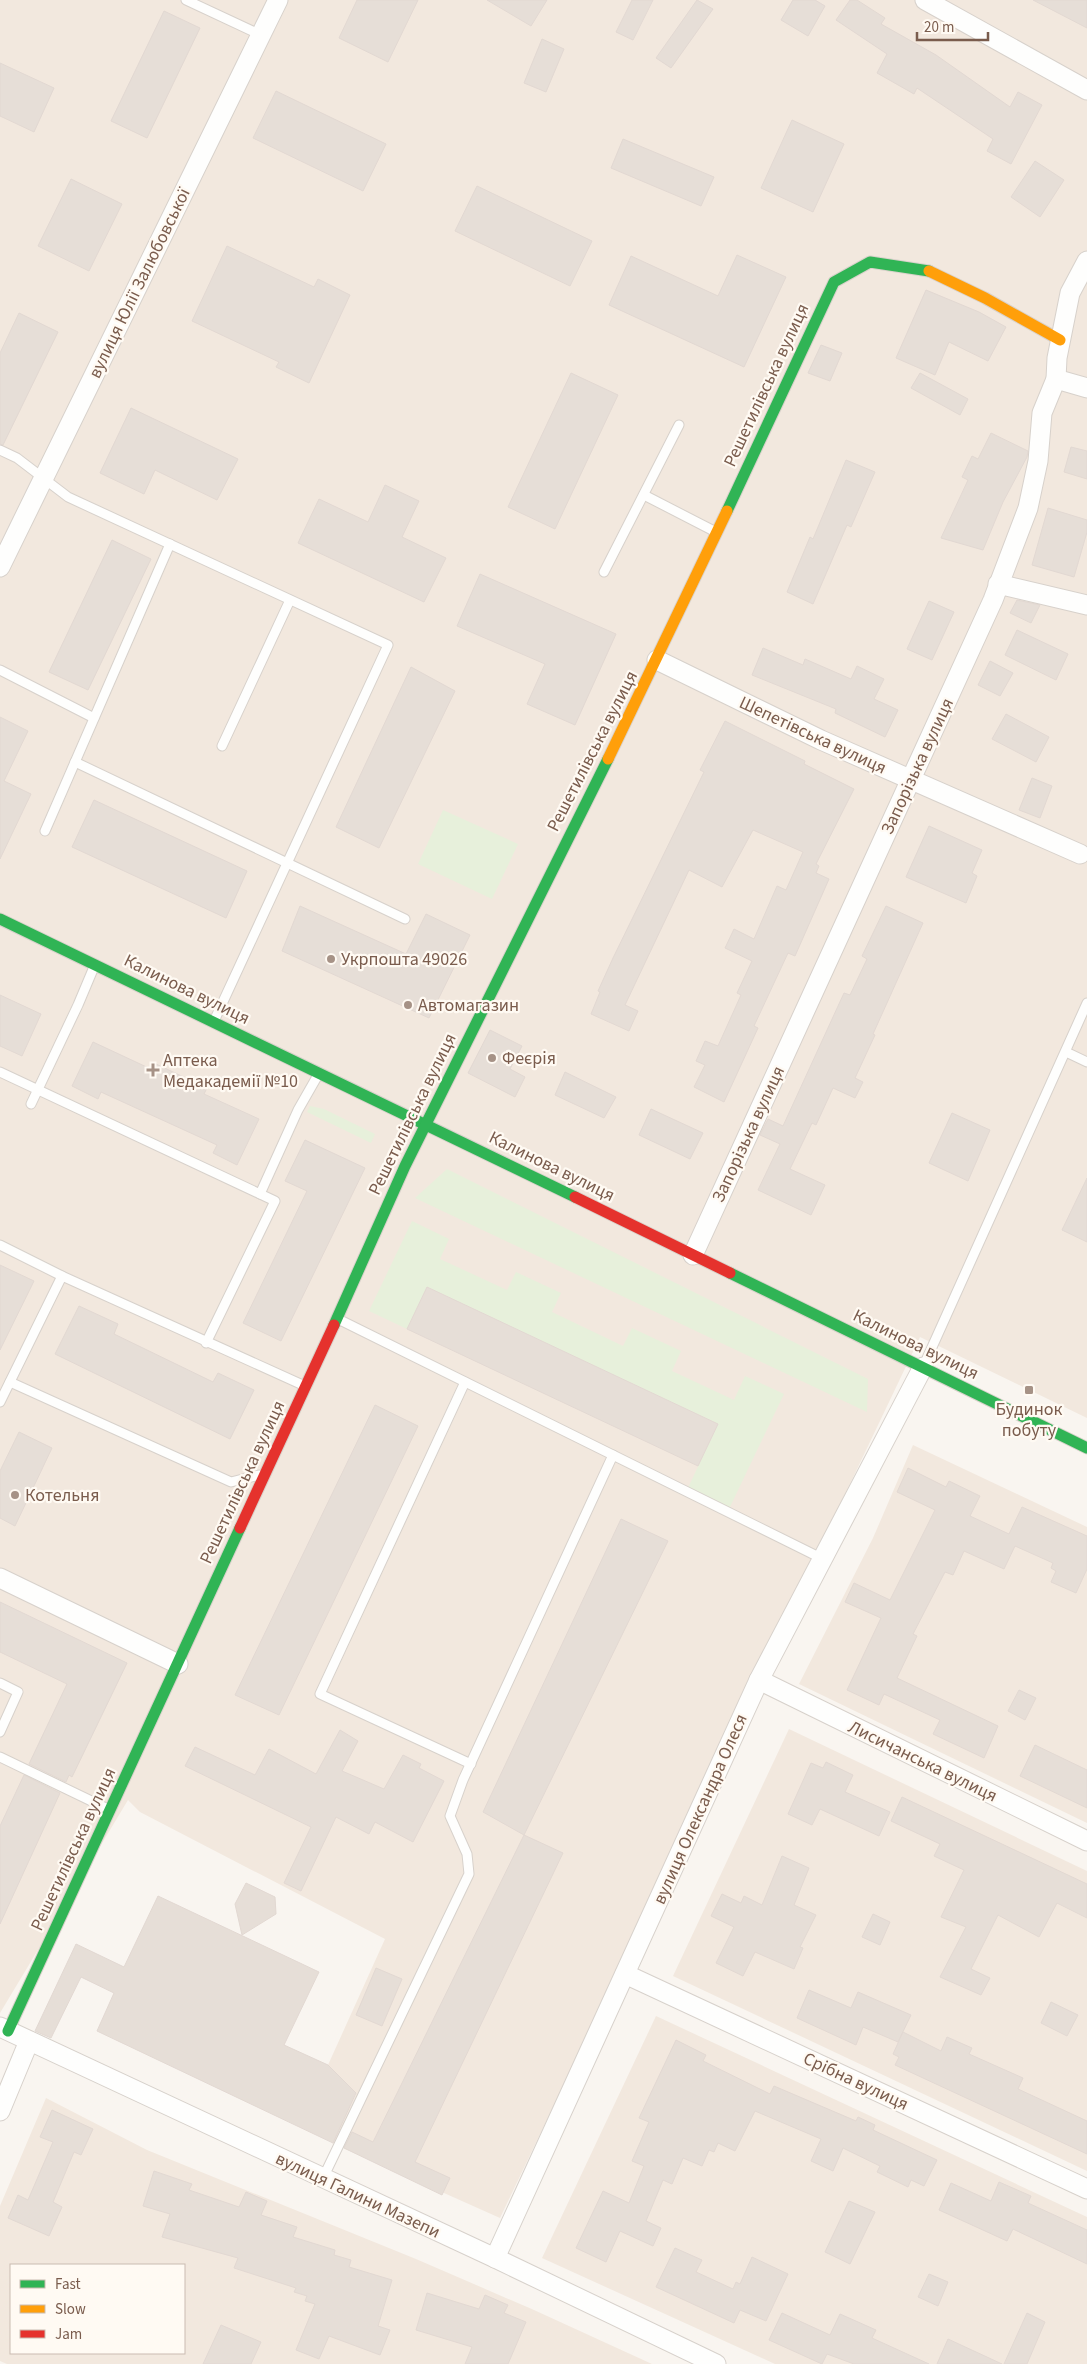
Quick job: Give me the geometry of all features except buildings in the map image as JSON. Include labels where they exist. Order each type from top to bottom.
[{"type":"street","name":"вулиця Юлії Залюбовської","points":[[0,567],[278,0]]},
{"type":"street","points":[[925,0],[1087,90]]},
{"type":"street","name":"Запорізька вулиця","points":[[692,1255],[910,781],[998,584],[1028,508],[1038,461],[1042,413],[1056,378],[1060,340],[1070,293],[1087,261]]},
{"type":"street","name":"Решетилівська вулиця","points":[[4,2029],[178,1664],[305,1386],[338,1319],[425,1123],[657,660],[834,282],[870,262],[927,270],[985,298],[1060,340]]},
{"type":"street","points":[[1056,378],[1087,388]]},
{"type":"street","points":[[998,584],[1087,605]]},
{"type":"street","name":"Шепетівська вулиця","points":[[657,660],[910,781],[1080,854]]},
{"type":"street","name":"Калинова вулиця","points":[[0,919],[425,1123],[1087,1448]]},
{"type":"street","name":"вулиця Олександра Олеся","points":[[495,2258],[759,1680],[922,1367]]},
{"type":"street","points":[[0,1578],[178,1664]]},
{"type":"street","name":"Лисичанська вулиця","points":[[759,1680],[1087,1841]]},
{"type":"street","name":"Срібна вулиця","points":[[625,1974],[1087,2189]]},
{"type":"street","name":"вулиця Галини Мазепи","points":[[4,2029],[495,2258],[716,2364]]},
{"type":"street","points":[[0,2111],[29,2041]]},
{"type":"lane","points":[[186,0],[261,35]]},
{"type":"lane","points":[[604,572],[679,425]]},
{"type":"lane","points":[[0,450],[18,458],[68,497],[388,645],[214,1021]]},
{"type":"lane","points":[[644,495],[717,532]]},
{"type":"lane","points":[[45,831],[170,544]]},
{"type":"lane","points":[[222,746],[290,600]]},
{"type":"lane","points":[[0,670],[94,718]]},
{"type":"lane","points":[[75,762],[405,919]]},
{"type":"lane","points":[[31,1104],[78,1005],[94,964]]},
{"type":"lane","points":[[922,1367],[1087,1003]]},
{"type":"lane","points":[[1066,1052],[1087,1062]]},
{"type":"lane","points":[[0,1072],[275,1201],[206,1343]]},
{"type":"lane","points":[[260,1194],[298,1110],[319,1073]]},
{"type":"lane","points":[[0,1245],[206,1343],[305,1386]]},
{"type":"lane","points":[[0,1402],[62,1276]]},
{"type":"lane","points":[[338,1319],[823,1559]]},
{"type":"lane","points":[[10,1382],[231,1482],[266,1473]]},
{"type":"lane","points":[[465,1382],[320,1694],[471,1764]]},
{"type":"lane","points":[[323,2178],[469,1874],[467,1854],[450,1816],[471,1764],[613,1456]]},
{"type":"lane","points":[[0,1683],[18,1692],[0,1732]]},
{"type":"lane","points":[[0,1756],[110,1810]]},
{"type":"shaded area","points":[[0,0],[1087,0],[1087,1418],[920,1337],[500,2218],[332,2143],[356,2094],[328,2065],[385,1939],[140,1812],[128,1800],[0,2013]]},
{"type":"shaded area","points":[[913,1445],[1087,1527],[1087,1823],[799,1684],[873,1538]]},
{"type":"shaded area","points":[[789,1729],[1087,1871],[1087,2171],[673,1976]]},
{"type":"shaded area","points":[[656,2016],[1087,2217],[1087,2364],[775,2364],[542,2258]]},
{"type":"shaded area","points":[[46,2098],[147,2150],[416,2259],[652,2364],[7,2364],[0,2361],[0,2206]]},
{"type":"green space","points":[[443,810],[518,844],[492,899],[418,864]]},
{"type":"green space","points":[[310,1106],[324,1109],[375,1134],[371,1143],[307,1112]]},
{"type":"green space","points":[[447,1169],[868,1379],[867,1412],[415,1198]]},
{"type":"green space","points":[[412,1221],[449,1239],[440,1259],[507,1290],[516,1272],[561,1293],[552,1312],[623,1346],[632,1328],[681,1351],[672,1371],[734,1400],[745,1376],[784,1394],[729,1509],[687,1490],[718,1424],[427,1287],[407,1329],[369,1311]]},
{"type":"traffic: fast","points":[[727,511],[834,282],[870,262],[929,271]]},
{"type":"traffic: fast","points":[[334,1325],[405,1166],[608,759]]},
{"type":"traffic: fast","points":[[0,919],[575,1197]]},
{"type":"traffic: fast","points":[[730,1273],[1087,1448]]},
{"type":"traffic: fast","points":[[8,2031],[240,1528]]},
{"type":"traffic: slow","points":[[929,271],[985,298],[1060,340]]},
{"type":"traffic: slow","points":[[608,759],[727,511]]},
{"type":"traffic: jam","points":[[575,1197],[730,1273]]},
{"type":"traffic: jam","points":[[240,1528],[334,1325]]},
{"type":"place","name":"Укрпошта 49026","points":[[331,959]]},
{"type":"place","name":"Автомагазин","points":[[408,1005]]},
{"type":"place","name":"Феєрія","points":[[492,1058]]},
{"type":"place","name":"Аптека Медакадемії №10","points":[[153,1070]]},
{"type":"place","name":"Будинок побуту","points":[[1029,1390]]},
{"type":"place","name":"Котельня","points":[[15,1495]]}]
